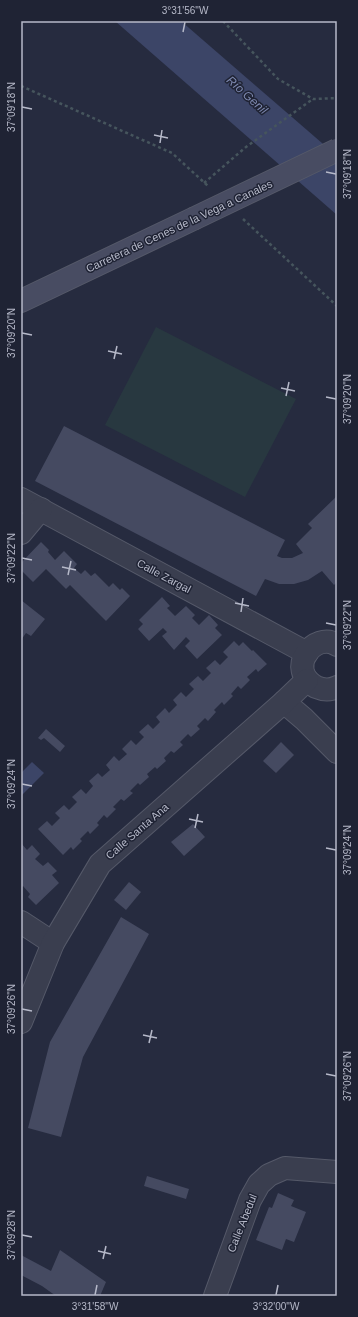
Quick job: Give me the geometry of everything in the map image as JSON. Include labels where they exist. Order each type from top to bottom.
[{"type":"main road","name":"Carretera de Cenes de la Vega a Canales","points":[[21,301],[337,150]]},
{"type":"street","name":"Calle Zargal","points":[[21,499],[307,653]]},
{"type":"street","points":[[21,533],[40,509]]},
{"type":"street","points":[[337,645],[334,643],[321,642],[309,648],[303,660],[303,673],[310,683],[321,689],[333,689],[337,687]]},
{"type":"street","name":"Calle Santa Ana","points":[[21,1022],[53,943],[100,864],[307,680]]},
{"type":"street","points":[[284,702],[304,719],[337,752]]},
{"type":"street","points":[[21,922],[53,943]]},
{"type":"street","name":"Calle Abedul","points":[[215,1296],[250,1200],[259,1184],[269,1175],[285,1168],[337,1172]]},
{"type":"path","points":[[223,21],[278,79],[313,99],[337,98]]},
{"type":"path","points":[[21,86],[172,153],[210,188]]},
{"type":"path","points":[[204,183],[246,147],[313,99]]},
{"type":"path","points":[[238,215],[337,306]]},
{"type":"shaded area","points":[[156,327],[296,399],[245,497],[105,425]]},
{"type":"water","name":"Río Genil","points":[[115,21],[181,21],[337,156],[337,215]]},
{"type":"water","points":[[32,762],[44,773],[21,796],[21,773]]},
{"type":"building","points":[[64,426],[285,540],[277,556],[282,558],[292,558],[303,553],[296,544],[312,528],[308,524],[337,496],[337,582],[334,585],[322,571],[308,580],[294,584],[279,584],[265,579],[256,596],[35,481]]},
{"type":"building","points":[[41,542],[49,550],[48,552],[55,560],[64,551],[77,564],[74,568],[81,574],[85,570],[91,576],[95,573],[109,587],[113,583],[120,590],[122,588],[130,596],[106,621],[70,585],[66,589],[46,569],[33,582],[21,570],[21,563]]},
{"type":"building","points":[[162,597],[170,606],[167,608],[175,616],[186,606],[195,615],[192,618],[199,625],[209,615],[218,625],[215,628],[222,635],[197,659],[185,646],[190,641],[186,637],[174,650],[162,636],[167,632],[163,628],[149,641],[138,629],[143,624],[139,620]]},
{"type":"building","points":[[21,600],[45,619],[31,636],[26,633],[21,640]]},
{"type":"building","points":[[234,641],[239,646],[243,642],[267,664],[258,672],[256,669],[247,677],[250,680],[241,689],[238,686],[231,694],[233,696],[224,705],[222,702],[214,710],[216,712],[208,721],[205,718],[197,726],[200,729],[191,737],[188,734],[180,742],[183,745],[174,753],[171,751],[164,758],[166,761],[157,769],[155,767],[147,774],[149,777],[140,785],[138,783],[130,791],[133,793],[124,801],[121,799],[113,807],[116,809],[107,818],[104,815],[97,823],[99,825],[90,834],[88,831],[80,839],[82,841],[73,850],[71,847],[63,855],[38,829],[47,821],[52,826],[60,818],[55,813],[64,805],[69,810],[77,802],[72,797],[81,789],[86,794],[93,786],[89,781],[98,773],[102,777],[110,770],[106,765],[114,756],[119,761],[127,754],[122,749],[131,740],[136,745],[144,737],[139,732],[148,724],[153,729],[160,722],[156,717],[165,708],[169,713],[177,705],[173,700],[181,692],[186,697],[194,689],[189,684],[198,676],[203,681],[211,673],[206,668],[215,660],[220,665],[228,657],[223,652]]},
{"type":"building","points":[[46,729],[65,746],[60,752],[44,738],[41,740],[38,738]]},
{"type":"building","points":[[281,742],[294,755],[276,773],[263,761]]},
{"type":"building","points":[[193,824],[205,837],[184,856],[171,842]]},
{"type":"building","points":[[21,843],[27,850],[32,845],[40,854],[35,859],[43,866],[48,862],[57,871],[52,875],[59,883],[36,905],[28,897],[30,894],[23,886],[21,888]]},
{"type":"building","points":[[129,882],[141,892],[126,910],[114,900]]},
{"type":"building","points":[[121,917],[149,934],[83,1057],[61,1137],[28,1128],[50,1042]]},
{"type":"building","points":[[147,1176],[189,1189],[186,1199],[144,1186]]},
{"type":"building","points":[[278,1193],[294,1200],[291,1206],[306,1212],[294,1242],[286,1239],[282,1250],[256,1240],[269,1207],[272,1208]]},
{"type":"building","points":[[60,1250],[106,1282],[100,1296],[56,1296],[42,1286],[21,1275],[21,1255],[51,1271]]}]
